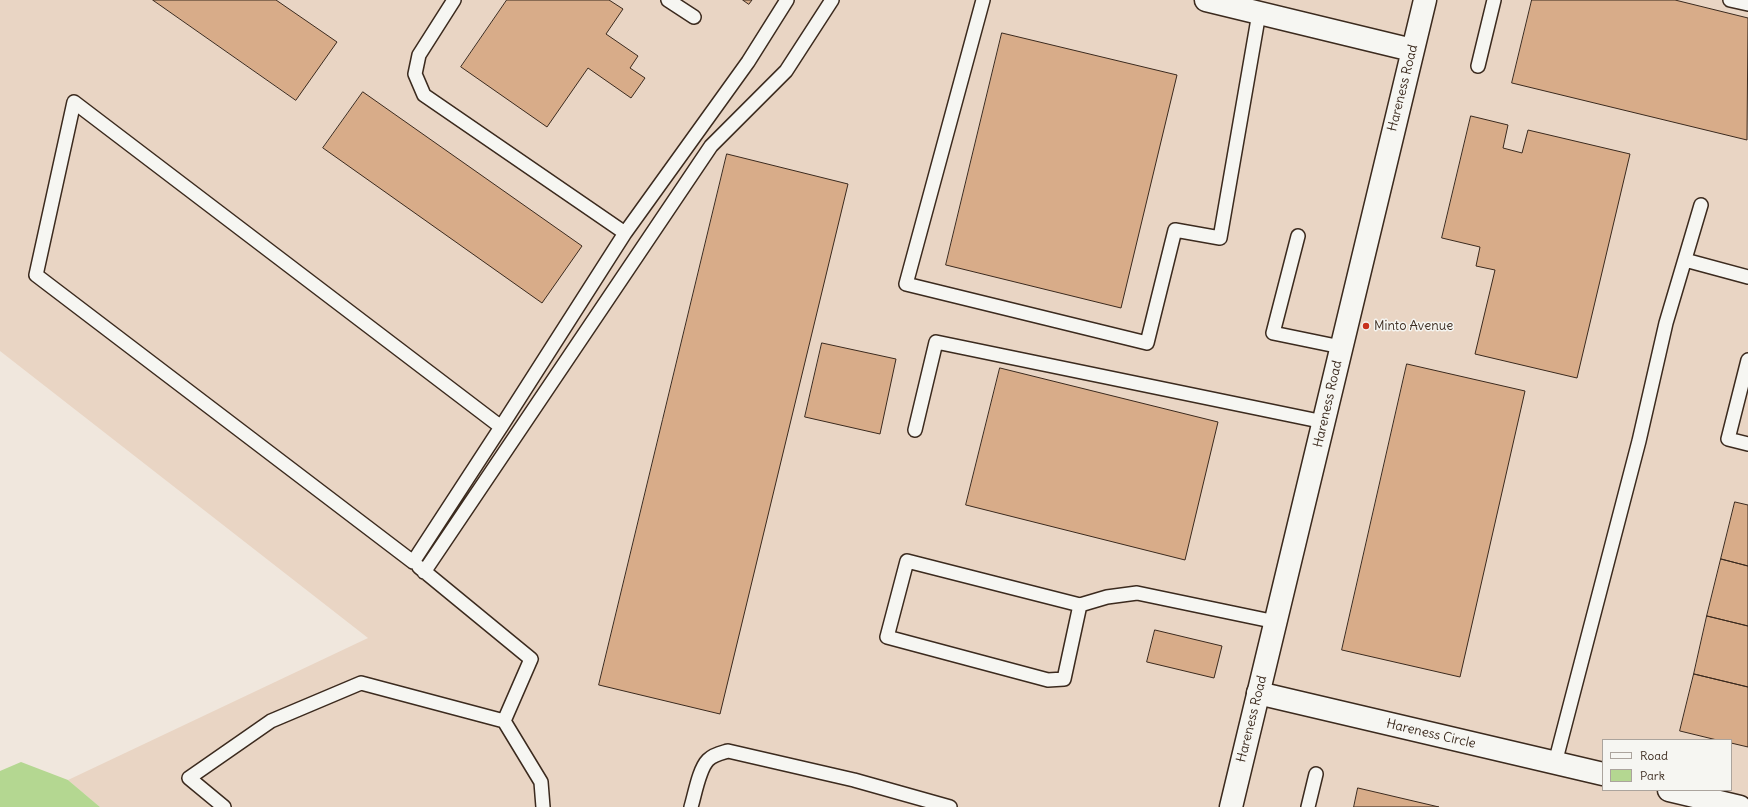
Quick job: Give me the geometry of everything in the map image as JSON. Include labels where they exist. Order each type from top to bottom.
[{"type":"main road","points":[[1206,0],[1412,50]]},
{"type":"main road","name":"Hareness Road","points":[[1231,807],[1425,0]]},
{"type":"main road","name":"Hareness Circle","points":[[1258,693],[1602,774]]},
{"type":"main road","points":[[1673,791],[1740,807]]},
{"type":"lane","points":[[454,0],[419,55],[415,74],[424,95],[625,234]]},
{"type":"lane","points":[[668,0],[694,17]]},
{"type":"lane","points":[[413,562],[514,409],[625,234],[748,62],[787,0]]},
{"type":"lane","points":[[424,572],[710,146],[786,71],[832,0]]},
{"type":"lane","points":[[983,0],[906,284],[1147,343],[1175,230],[1220,238],[1259,13]]},
{"type":"lane","points":[[1478,66],[1494,0]]},
{"type":"lane","points":[[1730,0],[1748,4]]},
{"type":"lane","points":[[501,427],[74,102],[36,275],[413,562],[530,659],[504,721]]},
{"type":"lane","points":[[1555,763],[1640,440],[1666,323],[1701,204]]},
{"type":"lane","points":[[1298,236],[1273,333],[1341,347]]},
{"type":"lane","points":[[1685,260],[1748,277]]},
{"type":"lane","points":[[916,430],[936,342],[1324,422]]},
{"type":"lane","points":[[1748,360],[1728,439],[1748,444]]},
{"type":"lane","points":[[1080,605],[1064,679],[1048,680],[887,637],[907,561],[1080,605],[1107,597],[1137,593],[1276,622]]},
{"type":"lane","points":[[224,807],[189,778],[271,721],[361,683],[504,721],[541,782],[543,807]]},
{"type":"lane","points":[[691,807],[699,778],[707,760],[717,753],[728,751],[854,780],[922,804],[950,807]]},
{"type":"lane","points":[[1308,807],[1316,774]]},
{"type":"shaded area","points":[[0,0],[1748,0],[1748,807],[100,807],[68,780],[368,638],[0,351]]},
{"type":"green space","points":[[21,762],[68,780],[100,807],[0,807],[0,771]]},
{"type":"building","points":[[153,0],[276,0],[337,42],[296,100]]},
{"type":"building","points":[[507,0],[609,0],[623,9],[606,34],[638,56],[630,68],[645,78],[631,98],[588,68],[547,127],[461,67]]},
{"type":"building","points":[[743,0],[752,0],[749,4]]},
{"type":"building","points":[[1532,0],[1675,0],[1748,18],[1747,140],[1512,83]]},
{"type":"building","points":[[1002,33],[1177,75],[1121,308],[946,265]]},
{"type":"building","points":[[363,92],[582,246],[542,303],[323,148]]},
{"type":"building","points":[[1471,116],[1508,125],[1503,148],[1522,153],[1528,130],[1630,154],[1577,378],[1475,354],[1495,270],[1476,266],[1480,247],[1442,238]]},
{"type":"building","points":[[727,154],[848,184],[720,714],[599,685]]},
{"type":"building","points":[[822,343],[896,359],[880,434],[805,417]]},
{"type":"building","points":[[1407,364],[1525,391],[1460,677],[1342,650]]},
{"type":"building","points":[[1000,368],[1218,422],[1185,560],[966,505]]},
{"type":"building","points":[[1735,502],[1748,505],[1748,566],[1721,559]]},
{"type":"building","points":[[1721,559],[1748,566],[1748,626],[1707,616]]},
{"type":"building","points":[[1707,616],[1748,626],[1748,687],[1694,674]]},
{"type":"building","points":[[1155,630],[1222,646],[1214,678],[1147,662]]},
{"type":"building","points":[[1694,674],[1748,687],[1748,747],[1732,743],[1732,739],[1713,739],[1680,731]]},
{"type":"building","points":[[1358,788],[1439,807],[1354,807]]},
{"type":"place","name":"Minto Avenue","points":[[1366,326]]}]
